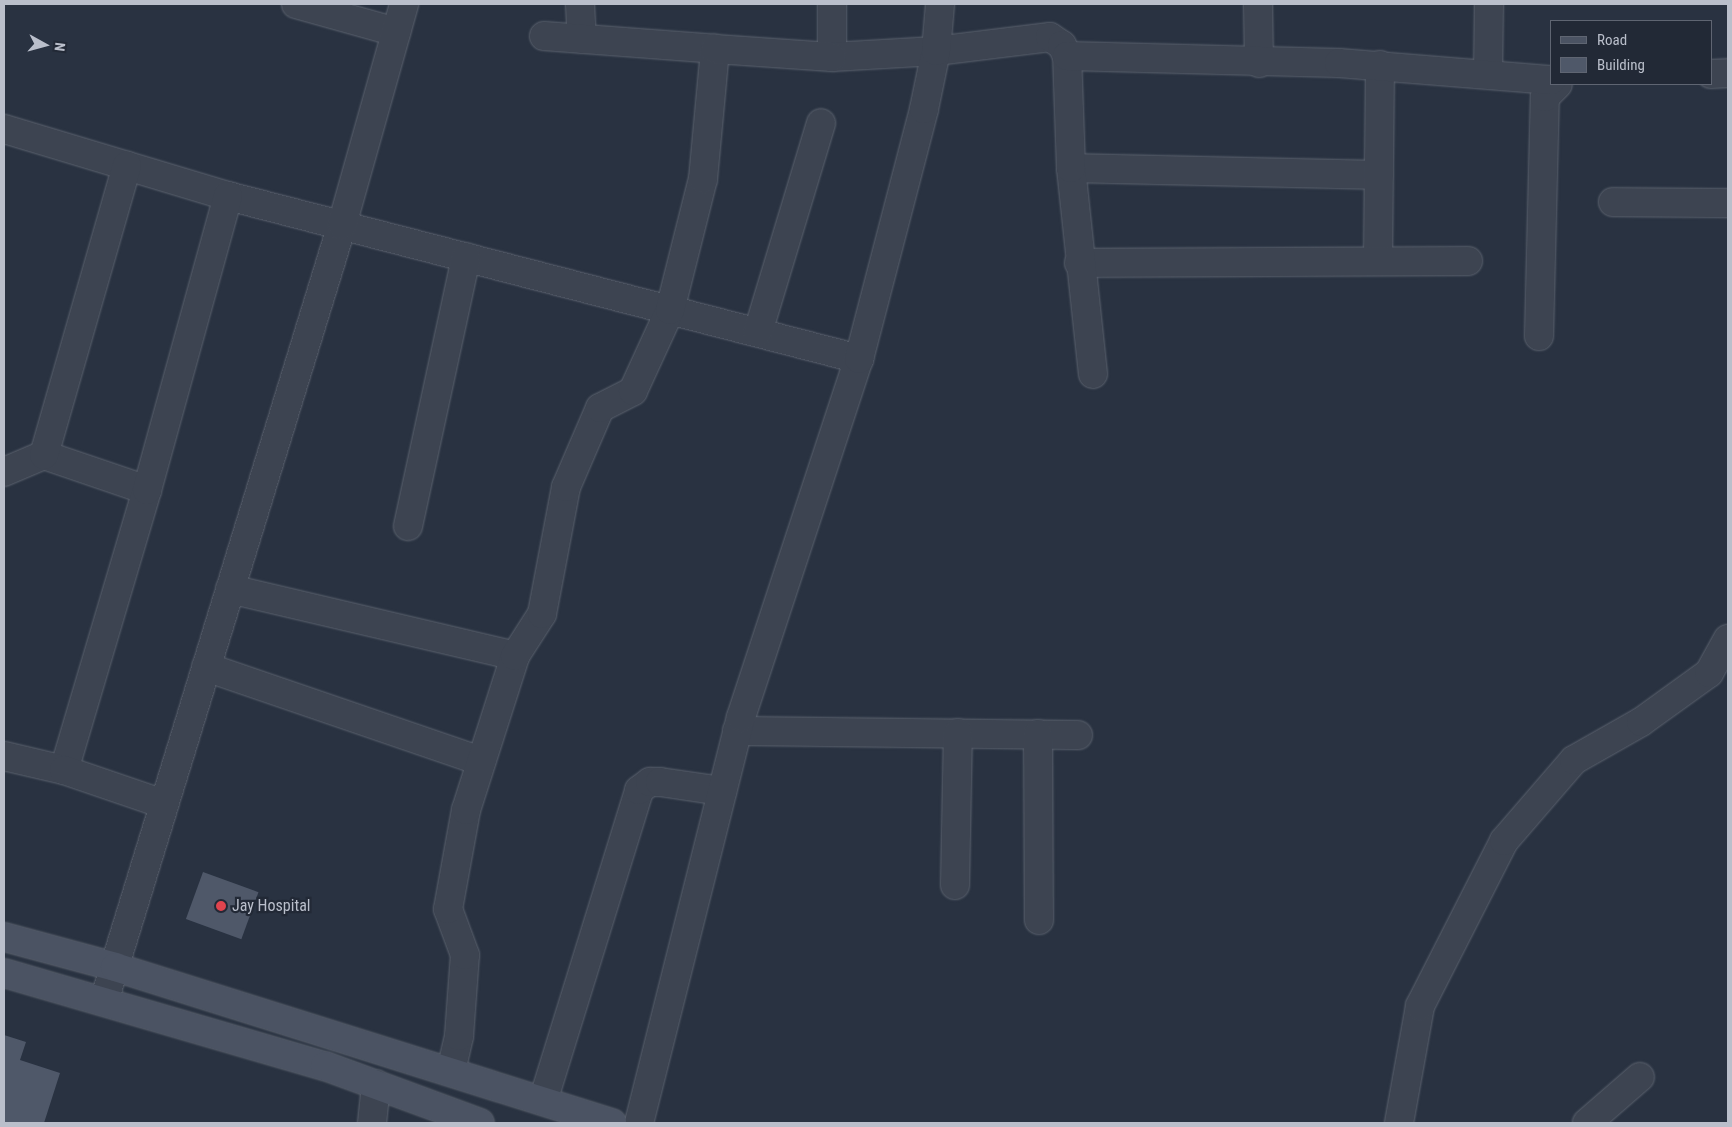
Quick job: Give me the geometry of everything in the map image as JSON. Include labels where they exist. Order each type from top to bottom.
[{"type":"street","points":[[296,4],[396,32]]},
{"type":"street","points":[[104,1001],[342,225],[404,4]]},
{"type":"street","points":[[580,4],[582,39]]},
{"type":"street","points":[[832,4],[832,56]]},
{"type":"street","points":[[639,1123],[737,731],[858,359],[936,51],[940,4]]},
{"type":"street","points":[[1258,4],[1259,63]]},
{"type":"street","points":[[1488,4],[1488,74]]},
{"type":"street","points":[[544,36],[832,56],[936,51],[1050,37],[1062,45],[1068,56],[1070,168],[1093,374]]},
{"type":"street","points":[[451,1071],[459,1036],[465,955],[448,909],[466,810],[515,656],[542,614],[566,488],[600,408],[633,391],[670,310],[703,179],[715,49]]},
{"type":"street","points":[[1068,56],[1380,65],[1550,80]]},
{"type":"street","points":[[1378,259],[1380,65]]},
{"type":"street","points":[[1712,74],[1728,73]]},
{"type":"street","points":[[1539,336],[1546,97],[1557,85]]},
{"type":"street","points":[[758,332],[821,123]]},
{"type":"street","points":[[4,129],[228,196],[858,359]]},
{"type":"street","points":[[44,455],[127,166]]},
{"type":"street","points":[[1070,168],[1379,175]]},
{"type":"street","points":[[64,770],[147,490],[228,196]]},
{"type":"street","points":[[1613,202],[1728,203]]},
{"type":"street","points":[[408,526],[466,257]]},
{"type":"street","points":[[1080,263],[1378,259],[1468,261]]},
{"type":"street","points":[[4,472],[44,455],[147,490]]},
{"type":"street","points":[[230,589],[515,656]]},
{"type":"street","points":[[1398,1123],[1420,1006],[1504,841],[1574,760],[1641,722],[1709,673],[1728,639]]},
{"type":"street","points":[[206,667],[482,762]]},
{"type":"street","points":[[737,731],[1078,735]]},
{"type":"street","points":[[955,885],[958,733]]},
{"type":"street","points":[[1038,734],[1039,920]]},
{"type":"street","points":[[4,756],[64,770],[164,804]]},
{"type":"street","points":[[543,1101],[639,790],[650,782],[660,782],[722,792]]},
{"type":"street","points":[[4,937],[115,967],[612,1123]]},
{"type":"street","points":[[4,973],[325,1066],[480,1123]]},
{"type":"street","points":[[1587,1123],[1640,1077]]},
{"type":"street","points":[[372,1123],[376,1084]]},
{"type":"building","points":[[203,872],[258,892],[241,939],[186,919]]},
{"type":"building","points":[[4,1035],[26,1042],[20,1060],[60,1073],[44,1123],[4,1123]]},
{"type":"place","name":"Jay Hospital","points":[[221,906]]}]
